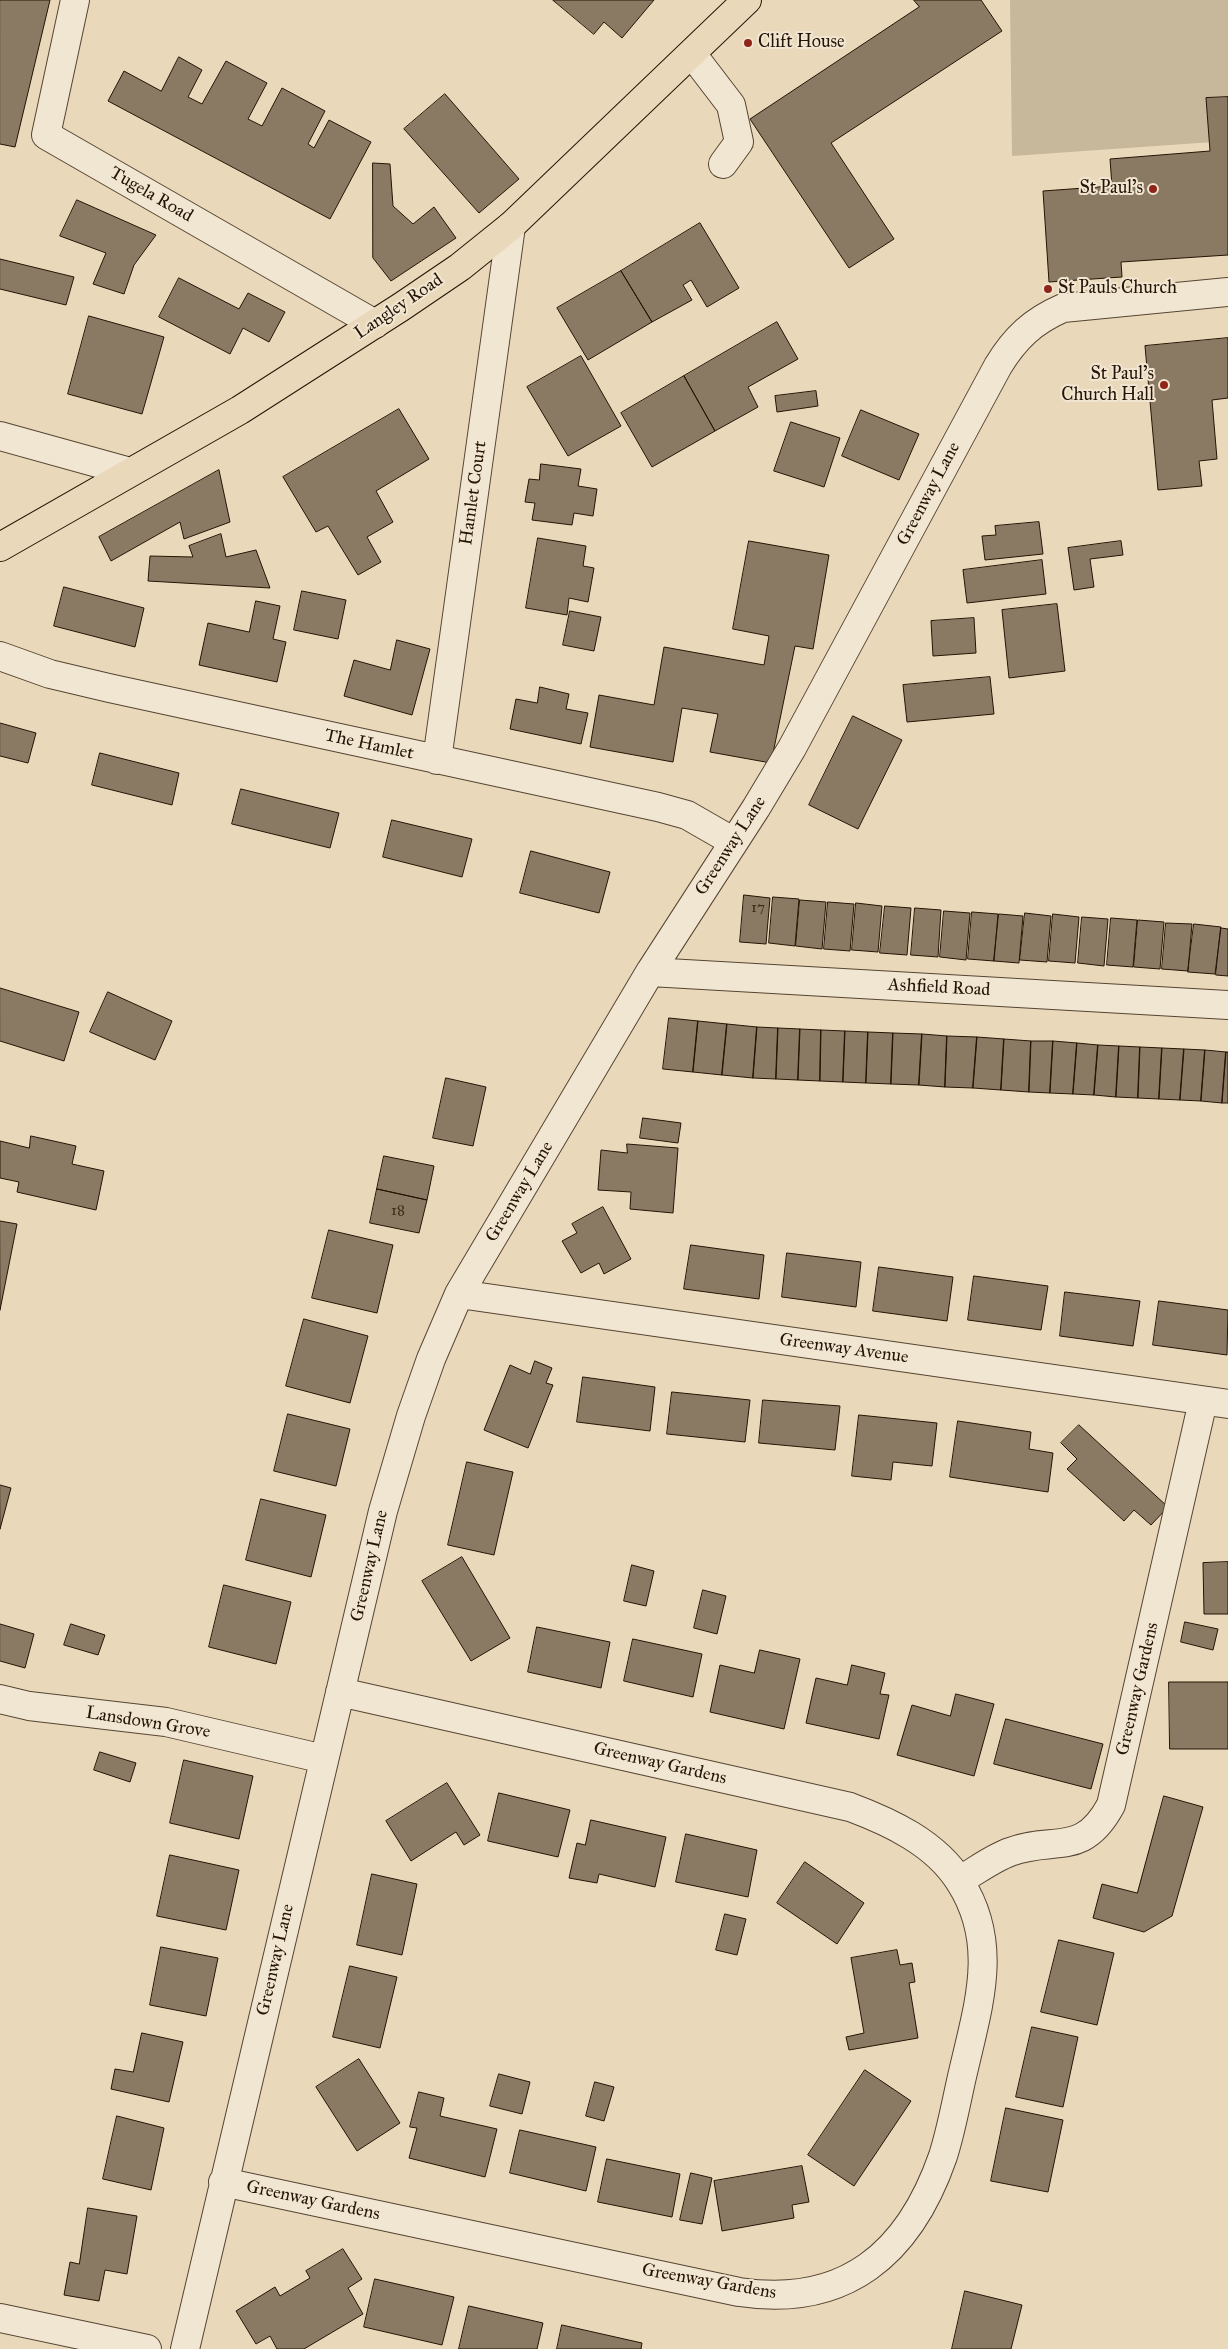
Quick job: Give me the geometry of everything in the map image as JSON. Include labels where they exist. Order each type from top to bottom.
[{"type":"main road","name":"Langley Road","points":[[0,547],[240,410],[460,267],[511,226],[748,0]]},
{"type":"street","name":"Tugela Road","points":[[74,0],[46,135],[375,324]]},
{"type":"street","points":[[692,54],[731,105],[739,142],[723,164]]},
{"type":"street","name":"Hamlet Court","points":[[438,760],[511,226]]},
{"type":"street","name":"Greenway Lane","points":[[185,2349],[383,1512],[400,1452],[431,1359],[459,1294],[650,972],[792,748],[998,366],[1018,336],[1045,316],[1063,308],[1228,292]]},
{"type":"street","points":[[0,436],[130,472]]},
{"type":"street","name":"The Hamlet","points":[[0,656],[50,674],[109,688],[658,807],[687,815],[734,842]]},
{"type":"street","name":"Ashfield Road","points":[[650,972],[1228,1005]]},
{"type":"street","name":"Greenway Avenue","points":[[459,1294],[1215,1402]]},
{"type":"street","name":"Greenway Gardens","points":[[960,1880],[1011,1851],[1072,1842],[1095,1828],[1110,1805],[1215,1402]]},
{"type":"street","name":"Greenway Gardens","points":[[223,2182],[747,2293],[786,2296],[836,2285],[859,2274],[880,2258],[896,2241],[933,2182],[943,2154],[981,1994],[984,1966],[978,1925],[971,1902],[960,1880],[918,1840],[886,1821],[850,1807],[340,1692]]},
{"type":"street","name":"Lansdown Grove","points":[[0,1699],[29,1706],[166,1722],[324,1759]]},
{"type":"street","points":[[0,2318],[147,2349]]},
{"type":"shaded area","points":[[1010,0],[1228,0],[1228,141],[1012,156]]},
{"type":"building","points":[[0,0],[50,0],[15,147],[0,144]]},
{"type":"building","points":[[553,0],[654,0],[622,38],[604,22],[594,34]]},
{"type":"building","points":[[914,0],[981,0],[1002,31],[831,143],[894,239],[849,268],[750,119],[919,7]]},
{"type":"building","points":[[179,57],[202,70],[188,97],[202,104],[226,61],[267,83],[248,119],[262,126],[282,88],[325,111],[308,144],[314,148],[329,120],[371,142],[330,219],[108,101],[124,71],[161,91]]},
{"type":"building","points":[[445,94],[519,179],[479,213],[404,129]]},
{"type":"building","name":"St Paul's","points":[[1228,97],[1228,255],[1121,262],[1122,277],[1049,282],[1043,191],[1112,186],[1110,159],[1210,151],[1206,98]]},
{"type":"building","points":[[373,163],[390,164],[393,206],[413,224],[434,207],[456,238],[391,281],[373,258]]},
{"type":"building","points":[[77,200],[156,235],[134,265],[124,294],[93,284],[106,253],[60,236]]},
{"type":"building","points":[[700,223],[739,288],[707,307],[691,280],[683,285],[692,300],[652,322],[621,271]]},
{"type":"building","points":[[0,259],[74,277],[66,305],[0,289]]},
{"type":"building","points":[[621,271],[652,322],[588,360],[557,308]]},
{"type":"building","points":[[179,278],[239,309],[248,293],[285,312],[269,342],[243,328],[230,354],[159,317]]},
{"type":"building","points":[[89,316],[164,337],[142,414],[68,394]]},
{"type":"building","points":[[777,322],[798,359],[748,387],[758,407],[715,431],[684,376]]},
{"type":"building","points":[[1228,338],[1228,398],[1212,400],[1217,459],[1199,461],[1202,486],[1158,490],[1145,346]]},
{"type":"building","points":[[581,356],[621,426],[568,456],[527,387]]},
{"type":"building","points":[[684,376],[715,431],[652,467],[621,413]]},
{"type":"building","points":[[816,391],[818,406],[777,412],[775,396]]},
{"type":"building","points":[[399,409],[429,459],[376,491],[393,522],[367,537],[381,562],[358,575],[328,526],[316,532],[283,477]]},
{"type":"building","points":[[861,410],[919,434],[899,480],[842,456]]},
{"type":"building","points":[[791,422],[840,438],[824,487],[774,471]]},
{"type":"building","points":[[541,464],[581,469],[578,486],[597,489],[593,516],[574,513],[572,525],[532,520],[535,503],[525,502],[529,479],[539,480]]},
{"type":"building","points":[[219,470],[230,522],[184,539],[180,522],[111,561],[99,537]]},
{"type":"building","points":[[1039,522],[1043,554],[985,560],[982,536],[996,535],[995,526]]},
{"type":"building","points":[[221,534],[226,557],[256,550],[270,588],[148,581],[150,556],[193,557],[189,546]]},
{"type":"building","points":[[538,538],[586,546],[583,566],[594,568],[588,602],[569,598],[567,615],[526,608]]},
{"type":"building","points":[[749,541],[829,555],[813,649],[795,646],[771,763],[710,752],[718,714],[682,708],[673,762],[590,747],[599,695],[654,705],[664,647],[764,665],[769,636],[733,629]]},
{"type":"building","points":[[1121,541],[1123,555],[1090,559],[1094,587],[1074,590],[1068,548]]},
{"type":"building","points":[[1042,560],[1046,594],[967,603],[963,570]]},
{"type":"building","points":[[64,587],[144,608],[135,647],[54,626]]},
{"type":"building","points":[[302,591],[346,600],[338,639],[294,630]]},
{"type":"building","points":[[256,601],[280,606],[273,639],[286,642],[277,682],[199,665],[208,623],[249,632]]},
{"type":"building","points":[[1057,604],[1065,671],[1009,678],[1002,610]]},
{"type":"building","points":[[570,611],[601,617],[594,651],[563,645]]},
{"type":"building","points":[[974,618],[976,653],[933,656],[931,621]]},
{"type":"building","points":[[397,640],[430,649],[412,715],[344,696],[354,660],[390,670]]},
{"type":"building","points":[[990,677],[994,714],[907,722],[903,685]]},
{"type":"building","points":[[540,687],[569,694],[566,709],[588,713],[581,744],[510,729],[516,699],[537,703]]},
{"type":"building","points":[[853,716],[902,740],[858,829],[809,805]]},
{"type":"building","points":[[0,723],[36,733],[28,763],[0,756]]},
{"type":"building","points":[[100,753],[179,773],[172,805],[92,785]]},
{"type":"building","points":[[241,789],[339,813],[330,848],[232,824]]},
{"type":"building","points":[[392,820],[472,839],[462,877],[383,857]]},
{"type":"building","points":[[531,851],[610,872],[599,913],[520,893]]},
{"type":"building","points":[[744,895],[770,898],[766,944],[740,942]]},
{"type":"building","points":[[773,897],[799,899],[795,946],[769,943]]},
{"type":"building","points":[[800,900],[826,902],[822,949],[796,946]]},
{"type":"building","points":[[828,902],[854,904],[850,951],[824,949]]},
{"type":"building","points":[[856,903],[882,906],[878,952],[852,950]]},
{"type":"building","points":[[885,906],[911,908],[907,955],[880,953]]},
{"type":"building","points":[[915,908],[941,910],[938,957],[911,955]]},
{"type":"building","points":[[944,911],[970,913],[966,960],[940,957]]},
{"type":"building","points":[[972,912],[998,914],[994,961],[968,959]]},
{"type":"building","points":[[1025,913],[1051,916],[1047,962],[1020,960]]},
{"type":"building","points":[[999,914],[1023,916],[1019,963],[994,961]]},
{"type":"building","points":[[1053,914],[1079,917],[1075,963],[1049,961]]},
{"type":"building","points":[[1082,917],[1108,919],[1104,966],[1078,963]]},
{"type":"building","points":[[1111,918],[1137,920],[1133,967],[1107,965]]},
{"type":"building","points":[[1138,920],[1164,922],[1160,969],[1134,967]]},
{"type":"building","points":[[1166,923],[1192,924],[1188,971],[1162,969]]},
{"type":"building","points":[[1194,924],[1221,927],[1215,974],[1188,972]]},
{"type":"building","points":[[1221,928],[1228,929],[1228,976],[1216,975]]},
{"type":"building","points":[[0,988],[79,1012],[64,1061],[0,1041]]},
{"type":"building","points":[[108,992],[172,1021],[155,1060],[90,1032]]},
{"type":"building","points":[[669,1018],[698,1021],[693,1072],[663,1069]]},
{"type":"building","points":[[698,1021],[727,1024],[722,1075],[693,1072]]},
{"type":"building","points":[[727,1024],[757,1027],[753,1078],[722,1075]]},
{"type":"building","points":[[757,1027],[778,1028],[776,1079],[753,1078]]},
{"type":"building","points":[[778,1028],[800,1029],[798,1080],[776,1079]]},
{"type":"building","points":[[800,1029],[821,1030],[820,1081],[798,1080]]},
{"type":"building","points":[[821,1030],[845,1031],[843,1082],[820,1081]]},
{"type":"building","points":[[845,1031],[868,1032],[866,1083],[843,1082]]},
{"type":"building","points":[[868,1032],[893,1033],[891,1084],[866,1083]]},
{"type":"building","points":[[893,1033],[922,1034],[919,1085],[891,1084]]},
{"type":"building","points":[[922,1034],[947,1036],[945,1087],[919,1085]]},
{"type":"building","points":[[947,1036],[977,1037],[973,1088],[945,1087]]},
{"type":"building","points":[[977,1037],[1004,1039],[1001,1090],[973,1088]]},
{"type":"building","points":[[1004,1039],[1031,1041],[1029,1092],[1001,1090]]},
{"type":"building","points":[[1031,1041],[1053,1041],[1050,1093],[1029,1092]]},
{"type":"building","points":[[1053,1041],[1077,1043],[1073,1094],[1050,1093]]},
{"type":"building","points":[[1077,1043],[1098,1045],[1094,1095],[1073,1094]]},
{"type":"building","points":[[1098,1045],[1119,1046],[1116,1097],[1094,1095]]},
{"type":"building","points":[[1119,1046],[1140,1047],[1138,1098],[1116,1097]]},
{"type":"building","points":[[1140,1047],[1162,1048],[1159,1099],[1138,1098]]},
{"type":"building","points":[[1162,1048],[1184,1049],[1180,1100],[1159,1099]]},
{"type":"building","points":[[1184,1049],[1205,1050],[1201,1101],[1180,1100]]},
{"type":"building","points":[[1205,1050],[1226,1052],[1222,1103],[1201,1101]]},
{"type":"building","points":[[1226,1052],[1228,1052],[1228,1103],[1222,1103]]},
{"type":"building","points":[[446,1078],[486,1087],[473,1146],[433,1138]]},
{"type":"building","points":[[643,1118],[681,1123],[678,1143],[640,1138]]},
{"type":"building","points":[[31,1136],[76,1146],[72,1164],[104,1171],[96,1210],[17,1192],[19,1182],[0,1178],[0,1141],[29,1148]]},
{"type":"building","points":[[627,1144],[678,1148],[673,1213],[630,1209],[631,1192],[598,1190],[601,1150],[627,1153]]},
{"type":"building","points":[[384,1156],[434,1166],[427,1200],[377,1189]]},
{"type":"building","points":[[377,1189],[427,1200],[419,1233],[370,1223]]},
{"type":"building","points":[[603,1207],[631,1259],[604,1274],[599,1263],[581,1273],[562,1241],[577,1233],[572,1224]]},
{"type":"building","points":[[0,1221],[17,1224],[0,1310]]},
{"type":"building","points":[[329,1230],[393,1245],[377,1313],[312,1298]]},
{"type":"building","points":[[691,1245],[764,1255],[759,1299],[684,1289]]},
{"type":"building","points":[[787,1253],[861,1262],[856,1307],[782,1297]]},
{"type":"building","points":[[879,1267],[953,1277],[947,1321],[873,1311]]},
{"type":"building","points":[[974,1276],[1048,1286],[1041,1330],[968,1320]]},
{"type":"building","points":[[1065,1292],[1140,1301],[1133,1346],[1060,1336]]},
{"type":"building","points":[[1159,1301],[1228,1310],[1227,1355],[1153,1345]]},
{"type":"building","points":[[304,1319],[368,1336],[350,1403],[286,1386]]},
{"type":"building","points":[[535,1361],[552,1368],[546,1383],[553,1385],[528,1448],[484,1430],[510,1365],[530,1374]]},
{"type":"building","points":[[583,1377],[655,1387],[650,1431],[577,1422]]},
{"type":"building","points":[[672,1392],[750,1400],[745,1442],[667,1434]]},
{"type":"building","points":[[763,1400],[840,1406],[835,1450],[759,1443]]},
{"type":"building","points":[[288,1414],[350,1429],[336,1486],[274,1471]]},
{"type":"building","points":[[859,1415],[937,1423],[932,1466],[893,1462],[891,1480],[852,1476]]},
{"type":"building","points":[[958,1421],[1031,1432],[1029,1449],[1053,1453],[1048,1492],[950,1477]]},
{"type":"building","points":[[1079,1425],[1168,1507],[1151,1525],[1134,1510],[1124,1521],[1067,1469],[1077,1459],[1061,1443]]},
{"type":"building","points":[[467,1462],[513,1472],[494,1555],[448,1545]]},
{"type":"building","points":[[0,1485],[11,1488],[0,1529]]},
{"type":"building","points":[[261,1499],[326,1515],[311,1577],[246,1560]]},
{"type":"building","points":[[462,1557],[510,1638],[471,1661],[422,1581]]},
{"type":"building","points":[[1228,1562],[1228,1614],[1204,1614],[1203,1563]]},
{"type":"building","points":[[632,1565],[654,1571],[646,1606],[624,1601]]},
{"type":"building","points":[[224,1585],[291,1602],[276,1664],[209,1647]]},
{"type":"building","points":[[703,1590],[726,1596],[717,1634],[694,1628]]},
{"type":"building","points":[[1185,1622],[1218,1629],[1213,1650],[1181,1642]]},
{"type":"building","points":[[0,1624],[34,1634],[25,1668],[0,1661]]},
{"type":"building","points":[[71,1624],[105,1635],[98,1655],[64,1645]]},
{"type":"building","points":[[537,1627],[610,1642],[601,1688],[528,1672]]},
{"type":"building","points":[[633,1639],[702,1654],[693,1697],[624,1681]]},
{"type":"building","points":[[760,1650],[800,1659],[784,1729],[710,1712],[720,1665],[754,1673]]},
{"type":"building","points":[[852,1665],[885,1673],[880,1694],[889,1695],[879,1739],[806,1723],[816,1678],[847,1685]]},
{"type":"building","points":[[1169,1682],[1228,1682],[1228,1749],[1170,1749]]},
{"type":"building","points":[[956,1694],[994,1704],[974,1776],[897,1755],[912,1705],[950,1716]]},
{"type":"building","points":[[1006,1719],[1103,1744],[1091,1789],[994,1764]]},
{"type":"building","points":[[100,1752],[136,1763],[130,1782],[94,1770]]},
{"type":"building","points":[[184,1760],[253,1776],[239,1839],[170,1823]]},
{"type":"building","points":[[447,1783],[480,1835],[464,1845],[456,1832],[411,1861],[386,1821]]},
{"type":"building","points":[[499,1793],[570,1810],[558,1857],[488,1841]]},
{"type":"building","points":[[1164,1796],[1203,1807],[1172,1916],[1144,1932],[1093,1918],[1102,1884],[1137,1893]]},
{"type":"building","points":[[591,1820],[666,1837],[655,1887],[599,1874],[597,1883],[569,1878],[577,1843],[585,1845]]},
{"type":"building","points":[[686,1834],[757,1850],[748,1897],[676,1882]]},
{"type":"building","points":[[170,1855],[239,1870],[226,1930],[157,1916]]},
{"type":"building","points":[[805,1862],[864,1903],[837,1944],[777,1903]]},
{"type":"building","points":[[372,1874],[417,1884],[402,1955],[357,1945]]},
{"type":"building","points":[[725,1914],[746,1919],[737,1955],[716,1950]]},
{"type":"building","points":[[1059,1940],[1114,1953],[1097,2025],[1041,2012]]},
{"type":"building","points":[[161,1947],[218,1958],[206,2016],[150,2005]]},
{"type":"building","points":[[897,1950],[900,1965],[912,1963],[915,1982],[909,1983],[918,2038],[849,2050],[846,2037],[864,2033],[851,1958]]},
{"type":"building","points":[[350,1966],[397,1977],[380,2048],[333,2037]]},
{"type":"building","points":[[1032,2027],[1078,2037],[1063,2107],[1016,2097]]},
{"type":"building","points":[[142,2033],[183,2042],[169,2102],[111,2089],[115,2069],[133,2072]]},
{"type":"building","points":[[359,2059],[400,2123],[357,2151],[316,2087]]},
{"type":"building","points":[[865,2070],[911,2101],[854,2186],[808,2155]]},
{"type":"building","points":[[499,2074],[530,2082],[522,2114],[490,2106]]},
{"type":"building","points":[[595,2082],[614,2087],[604,2121],[586,2116]]},
{"type":"building","points":[[419,2092],[444,2098],[440,2116],[497,2129],[485,2177],[409,2158],[417,2128],[410,2127]]},
{"type":"building","points":[[1006,2108],[1063,2120],[1048,2192],[991,2181]]},
{"type":"building","points":[[117,2116],[164,2128],[151,2190],[103,2179]]},
{"type":"building","points":[[520,2130],[596,2147],[586,2191],[510,2173]]},
{"type":"building","points":[[607,2159],[680,2174],[672,2217],[598,2202]]},
{"type":"building","points":[[802,2166],[809,2202],[792,2205],[794,2218],[722,2231],[714,2181]]},
{"type":"building","points":[[691,2173],[712,2178],[702,2224],[680,2220]]},
{"type":"building","points":[[88,2208],[137,2216],[127,2274],[105,2270],[99,2301],[64,2295],[70,2262],[79,2264]]},
{"type":"building","points":[[343,2249],[362,2279],[348,2288],[363,2314],[304,2349],[277,2349],[270,2336],[256,2344],[236,2311],[275,2287],[280,2296],[310,2278],[306,2271]]},
{"type":"building","points":[[375,2279],[454,2297],[442,2345],[364,2327]]},
{"type":"building","points":[[965,2291],[1022,2305],[1011,2349],[952,2349]]},
{"type":"building","points":[[469,2306],[543,2323],[537,2349],[459,2349]]},
{"type":"building","points":[[562,2325],[642,2343],[641,2349],[557,2349]]},
{"type":"place","name":"Clift House","points":[[748,43]]},
{"type":"place","name":"St Paul's","points":[[1153,189]]},
{"type":"place","name":"St Pauls Church","points":[[1048,289]]},
{"type":"place","name":"St Paul's Church Hall","points":[[1164,385]]}]
